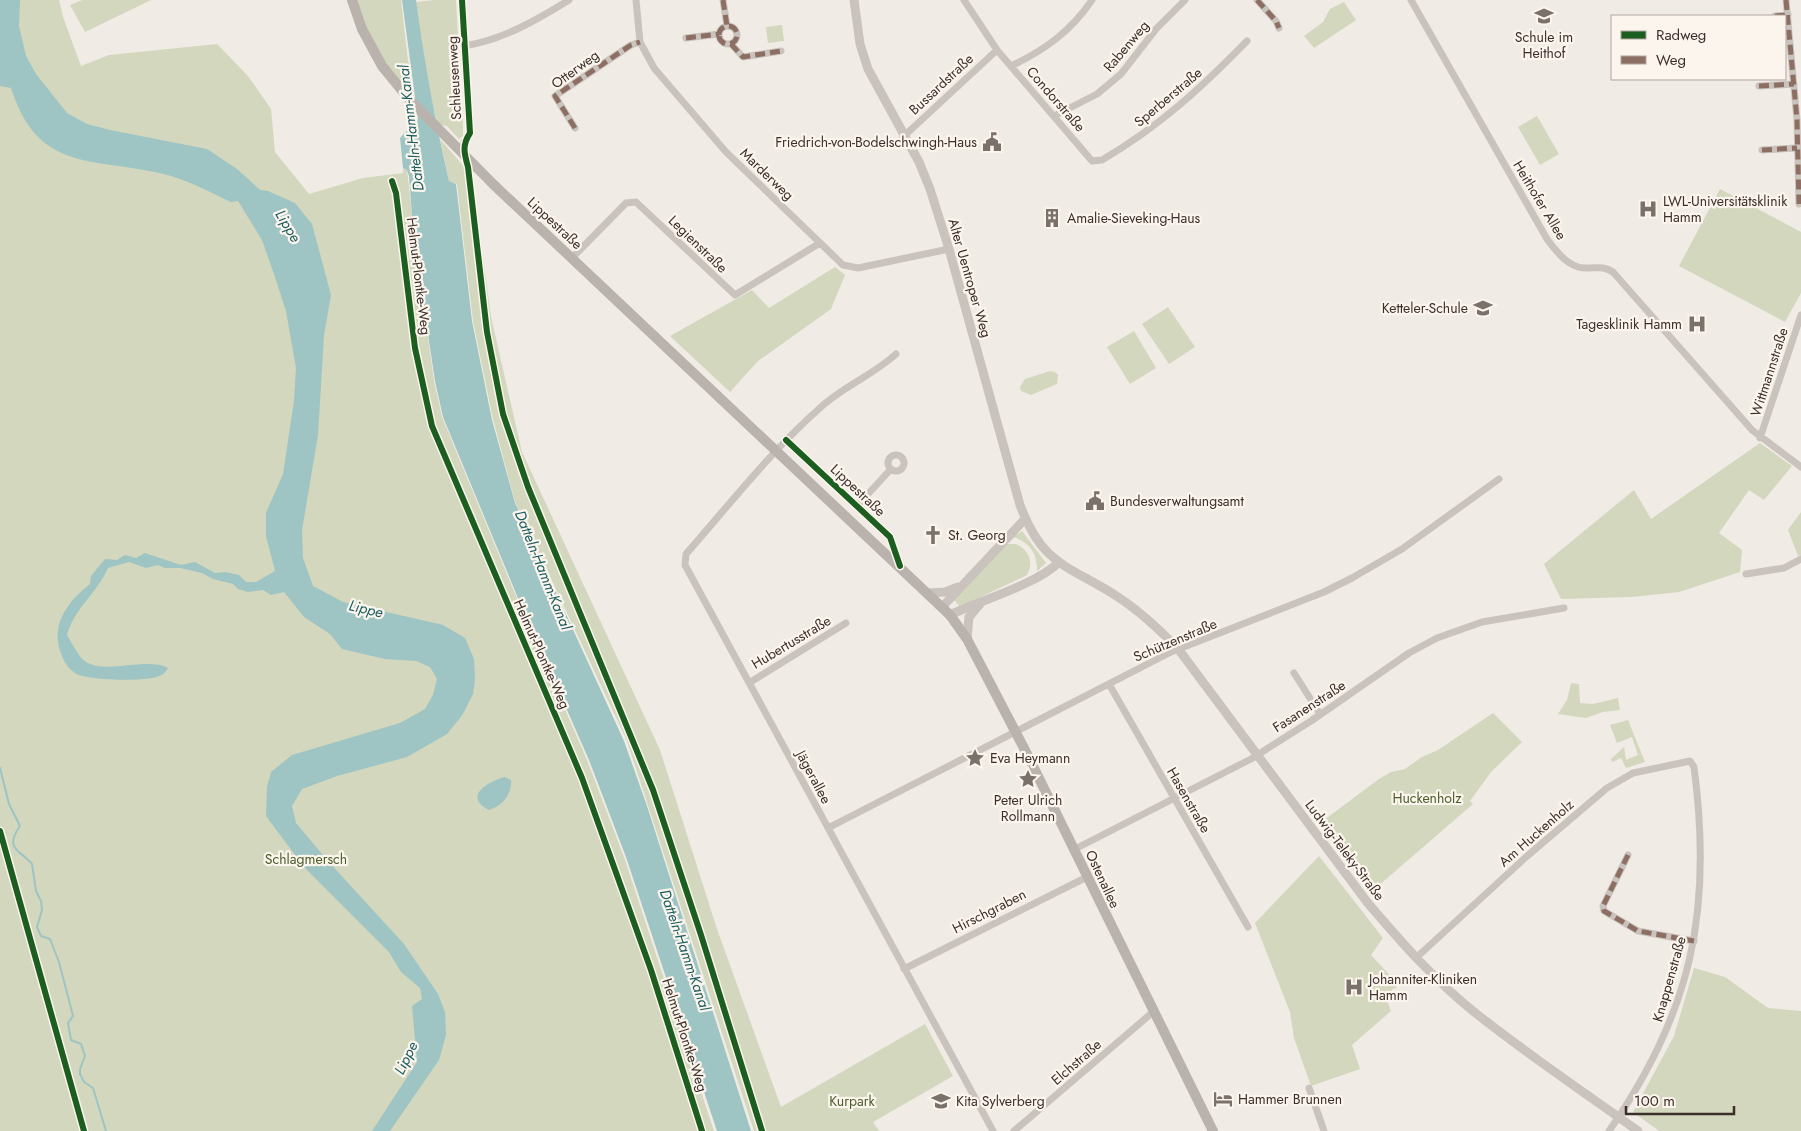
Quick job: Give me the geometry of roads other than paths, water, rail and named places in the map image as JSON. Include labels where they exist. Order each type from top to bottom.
[{"type":"main road","name":"Lippestraße","points":[[352,0],[362,29],[382,66],[409,99],[493,184],[943,606],[950,615]]},
{"type":"main road","name":"Ostenallee","points":[[950,615],[967,639],[1016,733],[1213,1131]]},
{"type":"street","name":"Schleusenweg","points":[[462,0],[470,133],[464,142],[464,153]]},
{"type":"street","points":[[464,46],[484,42],[521,27],[569,0]]},
{"type":"street","name":"Marderweg","points":[[636,0],[640,42],[654,68],[726,152],[843,265],[854,268],[949,249]]},
{"type":"street","points":[[723,0],[727,26]]},
{"type":"street","name":"Alter Uentroper Weg","points":[[854,0],[860,44],[868,70],[928,183],[949,249],[1025,519],[1040,544],[1058,562]]},
{"type":"street","name":"Condorstraße","points":[[964,0],[997,50],[1090,159],[1097,161]]},
{"type":"street","points":[[1011,66],[1052,43],[1073,25],[1092,0]]},
{"type":"street","name":"Rabenweg","points":[[1054,116],[1097,94],[1121,74],[1156,29],[1185,0]]},
{"type":"street","points":[[1257,0],[1276,21],[1279,28]]},
{"type":"street","name":"Heithofer Allee","points":[[1411,0],[1547,239],[1560,255],[1579,268],[1598,267],[1613,272],[1760,438],[1801,467]]},
{"type":"street","points":[[1786,0],[1799,120],[1797,148],[1799,204]]},
{"type":"street","points":[[686,38],[718,34],[722,28],[727,26]]},
{"type":"street","points":[[727,26],[736,31],[736,39],[731,44]]},
{"type":"street","points":[[718,34],[721,42],[731,44],[743,56],[781,51]]},
{"type":"street","name":"Sperberstraße","points":[[1097,161],[1130,144],[1158,125],[1190,98],[1247,41]]},
{"type":"street","name":"Otterweg","points":[[575,128],[555,96],[631,45],[640,42]]},
{"type":"street","name":"Bussardstraße","points":[[903,137],[997,50]]},
{"type":"street","points":[[1759,86],[1794,84]]},
{"type":"street","points":[[1762,150],[1797,148]]},
{"type":"street","name":"Legienstraße","points":[[572,258],[626,203],[631,201],[636,202],[734,295],[820,243]]},
{"type":"street","name":"Wittmannstraße","points":[[1760,438],[1801,315]]},
{"type":"street","points":[[777,450],[841,391],[884,365],[896,354]]},
{"type":"street","name":"Lippestraße","points":[[786,440],[890,537],[900,566]]},
{"type":"street","name":"Jägerallee","points":[[777,450],[686,554],[685,565],[993,1131]]},
{"type":"street","points":[[857,506],[890,470]]},
{"type":"street","name":"Schützenstraße","points":[[828,828],[1179,650],[1324,592],[1357,576],[1402,550],[1499,479]]},
{"type":"street","points":[[943,606],[1025,519]]},
{"type":"street","points":[[1746,574],[1784,568],[1801,559]]},
{"type":"street","points":[[950,615],[1052,568],[1058,562]]},
{"type":"street","name":"Ludwig-Teleky-Straße","points":[[1058,562],[1133,607],[1155,624],[1179,650],[1367,902],[1417,957],[1478,1015],[1638,1131]]},
{"type":"street","points":[[929,593],[945,592],[960,586]]},
{"type":"street","points":[[967,639],[969,617],[978,605],[986,600]]},
{"type":"street","name":"Fasanenstraße","points":[[1075,849],[1257,755],[1409,653],[1437,638],[1494,619],[1564,608]]},
{"type":"street","name":"Hubertusstraße","points":[[749,683],[846,623]]},
{"type":"street","points":[[1294,673],[1320,714]]},
{"type":"street","name":"Hasenstraße","points":[[1109,684],[1248,928]]},
{"type":"street","name":"Am Huckenholz","points":[[1417,957],[1526,857],[1607,788],[1633,773],[1690,760]]},
{"type":"street","name":"Knappenstraße","points":[[1610,1131],[1649,1070],[1667,1032],[1679,998],[1694,940],[1700,887],[1700,814],[1694,767],[1690,760]]},
{"type":"street","points":[[1628,855],[1603,906],[1604,912],[1638,931],[1694,940]]},
{"type":"street","name":"Hirschgraben","points":[[904,969],[1087,877]]},
{"type":"street","name":"Elchstraße","points":[[1014,1131],[1153,1012]]},
{"type":"street","points":[[1309,1088],[1324,1131]]},
{"type":"water","name":"Lippe","points":[[0,0],[20,0],[19,26],[26,56],[36,74],[67,113],[87,124],[110,130],[207,149],[237,169],[260,190],[268,191],[295,203],[312,224],[331,295],[324,335],[318,435],[302,530],[303,558],[313,586],[343,602],[443,625],[465,638],[474,659],[475,679],[473,694],[463,714],[447,734],[407,757],[337,776],[302,789],[292,806],[296,823],[327,860],[404,944],[438,994],[445,1012],[446,1035],[439,1060],[390,1131],[372,1131],[417,1062],[412,1006],[422,999],[420,988],[401,972],[389,952],[304,867],[266,816],[267,787],[271,772],[292,755],[400,723],[425,709],[433,695],[437,679],[430,667],[416,661],[385,659],[342,649],[330,634],[304,617],[284,592],[271,595],[263,590],[248,592],[238,589],[233,584],[213,579],[202,573],[180,568],[165,568],[158,565],[146,568],[129,562],[108,568],[75,617],[67,635],[79,655],[86,662],[96,666],[147,664],[168,668],[164,674],[157,677],[122,680],[86,677],[73,672],[67,665],[59,645],[59,625],[62,616],[74,599],[90,584],[91,576],[105,559],[117,560],[125,555],[136,558],[145,553],[181,565],[195,562],[215,573],[225,572],[239,575],[246,582],[256,582],[275,571],[266,536],[266,513],[283,474],[294,401],[296,368],[286,311],[275,277],[262,240],[238,201],[231,202],[190,183],[164,174],[91,162],[71,156],[52,148],[36,135],[22,115],[11,88],[0,86]]},
{"type":"water","name":"Datteln-Hamm-Kanal","points":[[402,0],[416,0],[426,68],[449,181],[456,184],[472,321],[492,420],[515,503],[624,741],[647,806],[751,1131],[717,1131],[626,857],[589,760],[520,603],[443,417],[435,381],[420,281],[409,176],[407,170],[403,168],[400,138],[418,119]]},
{"type":"water","points":[[505,777],[511,780],[510,790],[506,799],[498,806],[489,810],[481,805],[478,794],[481,790],[492,782]]},
{"type":"waterway","points":[[0,768],[9,804],[20,826],[13,840],[14,845],[32,864],[36,891],[41,901],[42,910],[37,927],[41,936],[50,939],[59,962],[73,1016],[68,1023],[71,1040],[81,1044],[85,1056],[80,1074],[84,1082],[93,1088],[106,1131]]},
{"type":"place","name":"Schule im Heithof","points":[[1544,16]]},
{"type":"place","name":"Friedrich-von-Bodelschwingh-Haus","points":[[992,142]]},
{"type":"place","name":"LWL-Universitätsklinik Hamm","points":[[1648,209]]},
{"type":"place","name":"Amalie-Sieveking-Haus","points":[[1052,218]]},
{"type":"place","name":"Ketteler-Schule","points":[[1483,308]]},
{"type":"place","name":"Tagesklinik Hamm","points":[[1697,324]]},
{"type":"place","name":"Bundesverwaltungsamt","points":[[1095,501]]},
{"type":"place","name":"St. Georg","points":[[933,535]]},
{"type":"place","name":"Eva Heymann","points":[[975,758]]},
{"type":"place","name":"Peter Ulrich Rollmann","points":[[1028,779]]},
{"type":"place","name":"Johanniter-Kliniken Hamm","points":[[1354,987]]},
{"type":"place","name":"Hammer Brunnen","points":[[1223,1099]]},
{"type":"place","name":"Kita Sylverberg","points":[[941,1101]]},
{"type":"park label","name":"Huckenholz","points":[[1427,798]]},
{"type":"park label","name":"Schlagmersch","points":[[306,859]]},
{"type":"park label","name":"Kurpark","points":[[852,1101]]}]
